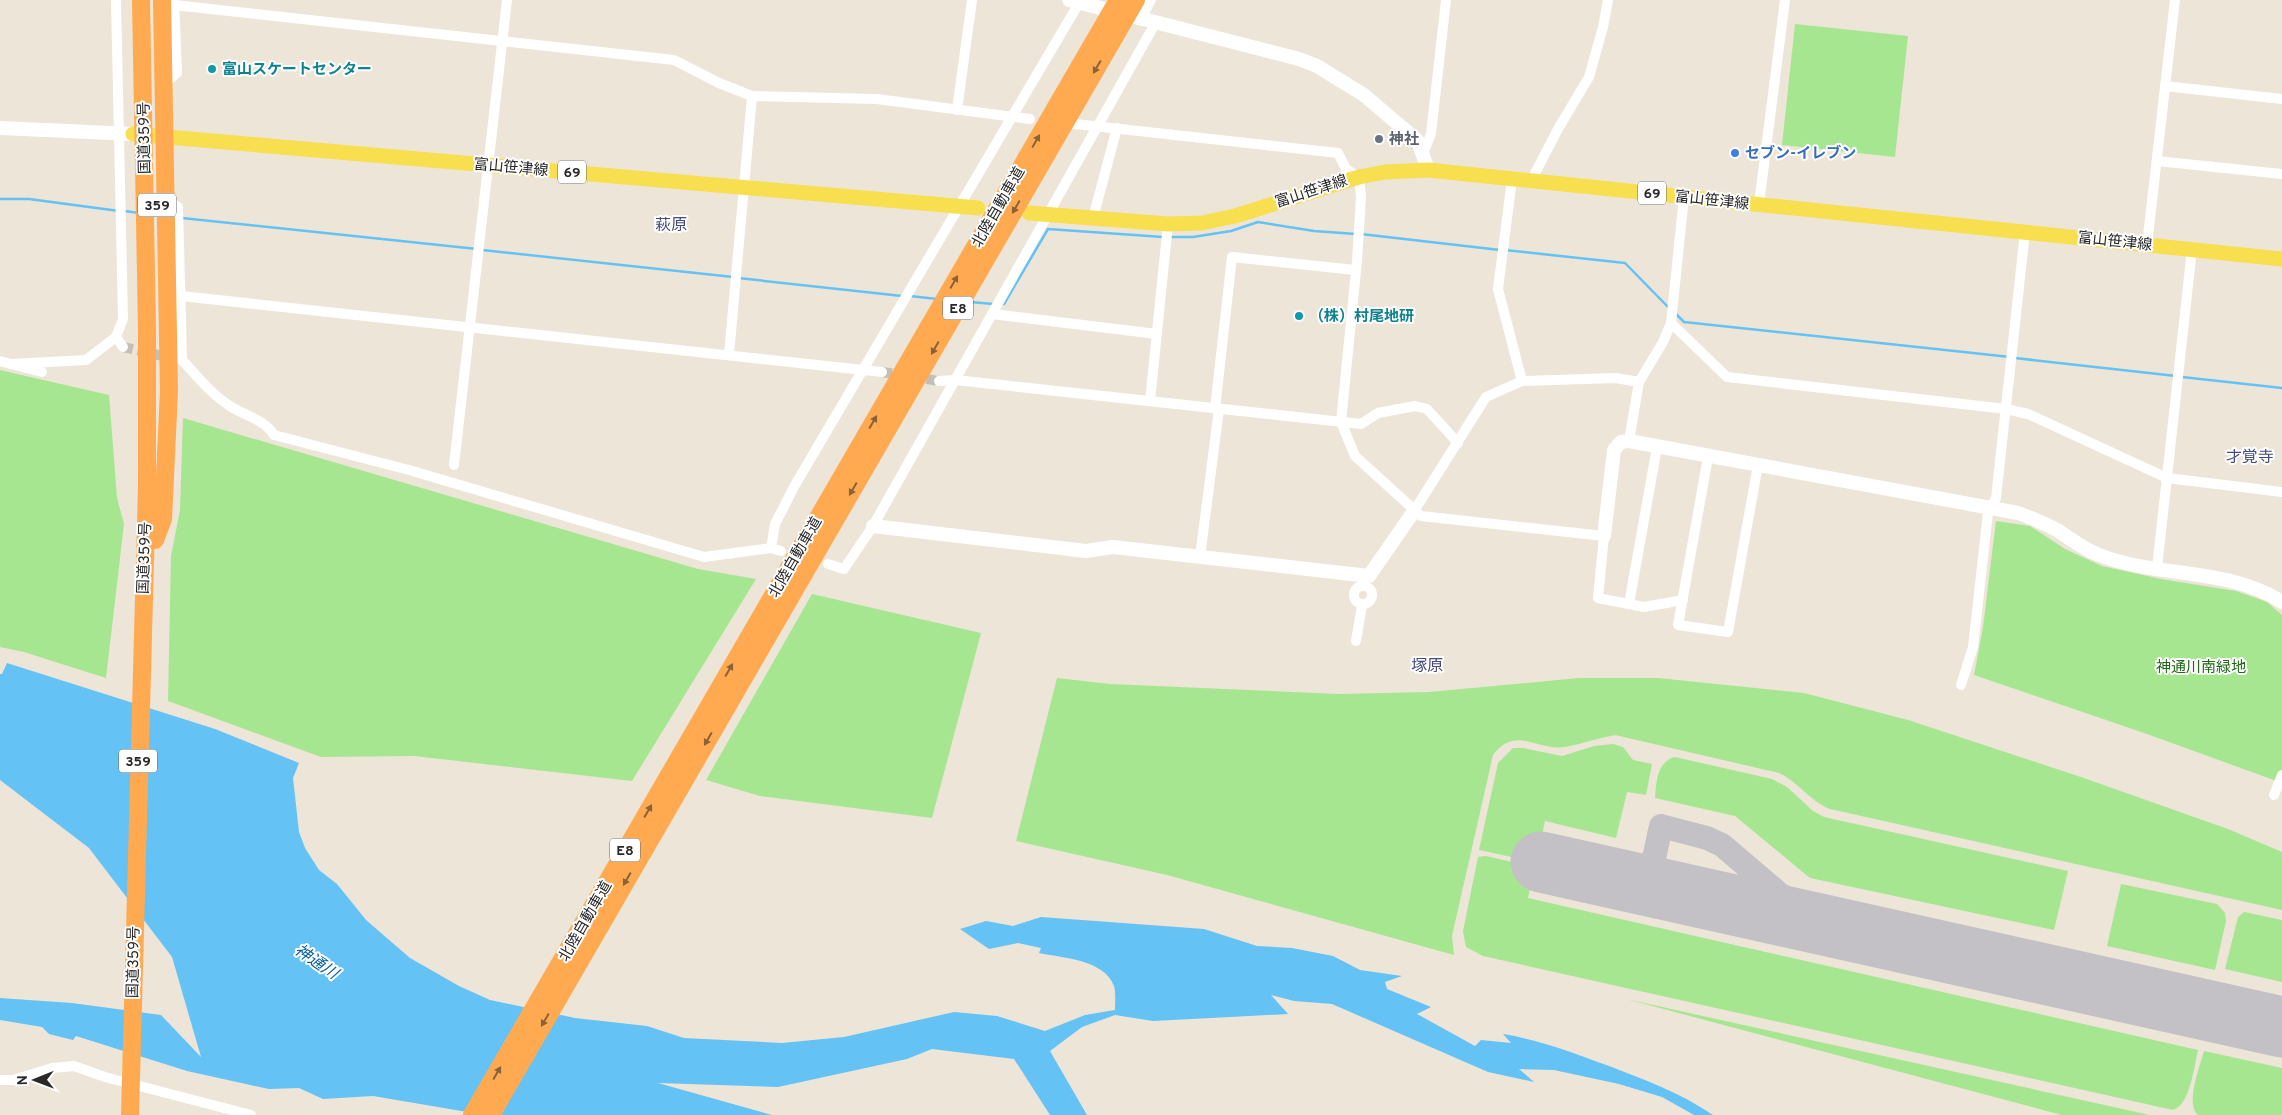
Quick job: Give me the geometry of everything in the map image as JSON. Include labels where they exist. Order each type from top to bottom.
[{"type":"highway","points":[[131,0],[126,133],[134,206],[137,404],[144,522]]},
{"type":"highway","name":"国道359号","points":[[130,1115],[144,522],[147,487],[141,0]]},
{"type":"highway","name":"国道359号","points":[[141,1115],[156,540],[158,249],[152,0]]},
{"type":"highway","name":"北陸自動車道","points":[[491,1115],[1107,13],[1118,0]]},
{"type":"highway","name":"北陸自動車道","points":[[1107,13],[1136,0]]},
{"type":"highway","points":[[156,540],[164,519],[169,391],[164,84],[170,2]]},
{"type":"highway","name":"北陸自動車道","points":[[472,1115],[786,588]]},
{"type":"main road","name":"富山笹津線","points":[[126,133],[978,208]]},
{"type":"main road","name":"富山笹津線","points":[[1029,213],[1168,224],[1202,223],[1235,216],[1359,176],[1385,172],[1428,170],[2282,259]]},
{"type":"street","points":[[12,364],[86,360],[116,336],[124,319],[126,133],[116,0]]},
{"type":"street","points":[[454,465],[490,165],[507,0]]},
{"type":"street","points":[[957,110],[972,0]]},
{"type":"street","points":[[1141,18],[1151,0]]},
{"type":"street","points":[[1423,154],[1431,134],[1446,0]]},
{"type":"street","points":[[1531,181],[1558,129],[1589,77],[1604,27],[1608,0]]},
{"type":"street","points":[[1759,204],[1785,0]]},
{"type":"street","points":[[2147,245],[2175,0]]},
{"type":"street","points":[[167,205],[178,207],[182,360],[215,395],[230,406],[268,426],[274,435],[409,470],[704,557],[776,550],[775,524],[791,493],[960,207],[1074,1],[1107,13],[1141,18],[1299,59],[1317,66],[1364,95],[1418,141],[1428,170]]},
{"type":"street","points":[[170,2],[502,42],[674,60],[718,83],[752,96],[877,99],[1030,119]]},
{"type":"street","points":[[828,564],[844,570],[873,526],[1156,22]]},
{"type":"street","points":[[2165,86],[2282,99]]},
{"type":"street","points":[[729,356],[752,96]]},
{"type":"street","points":[[1075,124],[1338,153],[1346,169],[1359,176],[1361,197],[1341,422],[1355,456],[1421,516],[1604,536]]},
{"type":"street","points":[[0,128],[126,133]]},
{"type":"street","points":[[1093,218],[1117,128]]},
{"type":"street","points":[[2157,162],[2282,174]]},
{"type":"street","points":[[1512,179],[1498,289],[1522,382]]},
{"type":"street","points":[[1629,441],[1639,382],[1663,342],[1671,323],[1684,196]]},
{"type":"street","points":[[1150,401],[1168,224]]},
{"type":"street","points":[[1961,685],[1973,647],[1988,513],[1996,498],[2025,232]]},
{"type":"street","points":[[2157,568],[2192,249]]},
{"type":"street","points":[[1200,557],[1232,257],[1356,270]]},
{"type":"street","points":[[181,296],[882,372]]},
{"type":"street","points":[[992,314],[1157,334]]},
{"type":"street","points":[[1671,323],[1727,377],[2006,409],[2028,414],[2167,478],[2282,492]]},
{"type":"street","points":[[116,336],[123,347]]},
{"type":"street","points":[[0,361],[42,372]]},
{"type":"street","points":[[1356,641],[1362,605],[1356,602],[1354,593],[1369,576],[1414,511],[1486,397],[1522,382],[1616,378],[1639,382]]},
{"type":"street","points":[[939,381],[955,380],[1361,424],[1378,413],[1415,406],[1427,409],[1458,443]]},
{"type":"street","points":[[1683,600],[1644,607],[1598,598],[1614,450],[1621,442],[1629,441],[1658,446],[1708,457],[1991,507],[2039,520],[2081,547],[2099,555],[2122,562],[2255,587],[2282,602]]},
{"type":"street","points":[[1629,604],[1658,446]]},
{"type":"street","points":[[1708,457],[1678,625],[1728,632],[1758,465]]},
{"type":"street","points":[[873,526],[1086,551],[1113,547],[1200,557],[1364,581]]},
{"type":"street","points":[[2274,795],[2282,775]]},
{"type":"street","points":[[0,1080],[13,1080],[52,1068],[74,1066],[105,1077],[251,1115]]},
{"type":"green space","points":[[1795,24],[1908,36],[1895,157],[1782,145]]},
{"type":"green space","points":[[0,370],[109,395],[117,498],[124,524],[106,678],[24,652],[0,647]]},
{"type":"green space","points":[[183,418],[698,569],[756,579],[632,781],[414,756],[321,757],[168,701],[171,556],[180,510]]},
{"type":"green space","name":"神通川南緑地","points":[[1996,521],[2030,526],[2065,549],[2102,566],[2161,579],[2236,591],[2267,602],[2282,615],[2282,783],[2147,734],[1974,675],[1983,627]]},
{"type":"green space","points":[[812,594],[981,633],[932,818],[760,796],[706,780]]},
{"type":"green space","points":[[1057,678],[1110,684],[1338,694],[1429,692],[1579,678],[1658,678],[1804,693],[1908,720],[2081,777],[2228,829],[2282,852],[2282,910],[1830,809],[1823,806],[1779,773],[1615,735],[1565,747],[1545,746],[1518,740],[1502,746],[1493,755],[1452,936],[1454,955],[1167,875],[1016,841]]},
{"type":"green space","points":[[1613,744],[1623,747],[1633,760],[1652,764],[1646,795],[1627,792],[1616,838],[1545,821],[1536,862],[1479,850],[1498,763],[1513,748],[1523,748],[1562,756],[1594,746]]},
{"type":"green space","points":[[1675,757],[1772,779],[1787,787],[1813,811],[1824,817],[2068,871],[2054,930],[1810,878],[1735,816],[1655,798],[1657,779],[1661,768],[1669,759]]},
{"type":"green space","points":[[1486,856],[1534,867],[1528,898],[2198,1050],[2190,1084],[2184,1101],[2173,1110],[1483,956],[1466,947],[1463,931],[1478,857]]},
{"type":"green space","points":[[2121,884],[2217,904],[2225,913],[2226,921],[2215,970],[2107,946]]},
{"type":"green space","points":[[2244,912],[2282,920],[2282,982],[2225,969],[2238,917]]},
{"type":"green space","points":[[1626,999],[2150,1115],[2062,1115]]},
{"type":"green space","points":[[2204,1051],[2282,1068],[2282,1115],[2198,1115],[2194,1110],[2193,1094]]},
{"type":"water","name":"神通川","points":[[7,663],[215,729],[299,763],[293,778],[299,832],[305,848],[319,870],[337,884],[366,920],[410,958],[459,986],[490,1000],[575,1018],[647,1026],[684,1038],[782,1043],[844,1037],[954,1012],[997,1016],[1045,1031],[1085,1015],[1115,1010],[1115,989],[1109,977],[1101,970],[1081,961],[1039,953],[1041,948],[1018,943],[989,949],[960,929],[986,921],[1013,926],[1041,917],[1204,929],[1257,946],[1292,948],[1333,956],[1360,970],[1402,976],[1385,982],[1387,989],[1431,1007],[1417,1014],[1475,1046],[1481,1040],[1511,1043],[1503,1034],[1544,1043],[1649,1082],[1688,1100],[1713,1115],[1694,1115],[1662,1097],[1619,1084],[1554,1070],[1519,1069],[1534,1082],[1488,1072],[1332,1004],[1294,1001],[1271,995],[1288,1014],[1153,1021],[1115,1015],[1082,1027],[1050,1051],[1087,1115],[1050,1115],[1014,1059],[932,1049],[907,1059],[778,1087],[658,1083],[772,1115],[485,1115],[373,1096],[323,1099],[299,1088],[269,1089],[187,1071],[76,1036],[73,1040],[49,1034],[42,1027],[0,1020],[0,998],[72,1003],[161,1015],[201,1057],[172,957],[89,848],[0,780],[0,674],[2,674]]},
{"type":"waterway","points":[[0,199],[29,199],[119,211]]},
{"type":"waterway","points":[[125,211],[139,213]]},
{"type":"waterway","points":[[182,218],[477,249]]},
{"type":"waterway","points":[[1169,237],[1193,237],[1231,231],[1258,222],[1314,231],[1356,234]]},
{"type":"waterway","points":[[1002,304],[1004,304],[1048,229],[1163,237]]},
{"type":"waterway","points":[[1361,234],[1500,250]]},
{"type":"waterway","points":[[482,250],[733,277]]},
{"type":"waterway","points":[[1505,250],[1625,263],[1670,309]]},
{"type":"waterway","points":[[738,278],[902,296]]},
{"type":"waterway","points":[[910,296],[937,299]]},
{"type":"waterway","points":[[970,302],[994,304]]},
{"type":"waterway","points":[[1676,314],[1684,322],[2010,357]]},
{"type":"waterway","points":[[2015,358],[2176,376]]},
{"type":"waterway","points":[[2182,377],[2282,388]]},
{"type":"taxiway","points":[[1648,886],[1661,826],[1707,838],[1722,845],[1812,922]]},
{"type":"runway","points":[[1541,862],[2282,1027]]},
{"type":"tunnel","points":[[123,347],[172,358]]},
{"type":"tunnel","points":[[882,372],[939,381]]},
{"type":"place","name":"富山スケートセンター","points":[[212,69]]},
{"type":"place","name":"神社","points":[[1379,139]]},
{"type":"place","name":"セブン-イレブン","points":[[1735,153]]},
{"type":"place","name":"（株）村尾地研","points":[[1299,316]]},
{"type":"district","name":"萩原","points":[[671,224]]},
{"type":"district","name":"才覚寺","points":[[2250,456]]},
{"type":"district","name":"塚原","points":[[1427,665]]}]
